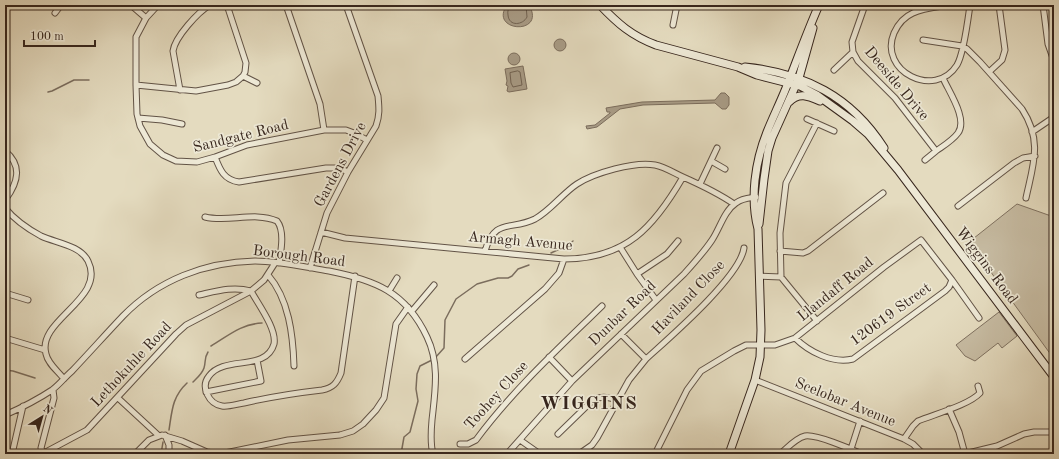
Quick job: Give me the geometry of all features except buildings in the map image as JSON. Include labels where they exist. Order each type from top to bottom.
[{"type":"street","points":[[55,13],[61,5]]},
{"type":"street","points":[[131,5],[146,18]]},
{"type":"street","name":"Sandgate Road","points":[[158,5],[146,18],[138,30],[136,37],[136,85],[138,118],[140,126],[146,138],[156,150],[163,155],[176,161],[197,162],[247,145],[324,130],[346,130],[368,140]]},
{"type":"street","points":[[180,90],[173,51],[174,46],[183,31],[205,8],[210,5]]},
{"type":"street","points":[[136,85],[196,91],[228,85],[236,82],[243,76],[246,62],[227,5]]},
{"type":"street","points":[[286,5],[320,104],[324,130]]},
{"type":"street","name":"Gardens Drive","points":[[310,268],[329,208],[348,172],[376,126],[379,118],[380,109],[378,96],[346,5]]},
{"type":"street","name":"Wiggins Road","points":[[600,5],[626,29],[644,40],[656,45],[738,67],[758,75],[790,79],[830,93],[861,118],[875,135],[898,170]]},
{"type":"street","points":[[672,25],[677,5]]},
{"type":"street","points":[[758,197],[756,176],[766,134],[790,79],[819,5]]},
{"type":"street","points":[[729,454],[755,380],[761,345],[758,228],[756,219],[758,197],[772,138],[797,81],[819,5]]},
{"type":"street","name":"Deeside Drive","points":[[865,5],[852,42],[853,52],[861,64],[895,98],[936,151]]},
{"type":"street","points":[[949,5],[912,13],[904,19],[895,30],[892,37],[894,56],[897,64],[907,74],[924,80],[934,80],[943,78],[957,65],[960,59],[970,5]]},
{"type":"street","points":[[989,72],[1002,60],[1005,50],[999,5]]},
{"type":"street","points":[[1043,5],[1048,44],[1054,61]]},
{"type":"street","points":[[923,40],[962,46],[974,55],[1022,109],[1029,123],[1035,147],[1035,156],[1026,198]]},
{"type":"street","points":[[834,70],[853,52]]},
{"type":"street","points":[[243,76],[257,83]]},
{"type":"street","points":[[925,160],[958,133],[961,122],[959,111],[943,78]]},
{"type":"street","name":"Wiggins Road","points":[[797,81],[835,107],[868,134],[898,170],[1054,377]]},
{"type":"street","points":[[787,105],[795,97],[803,95],[835,107]]},
{"type":"street","points":[[1032,132],[1054,117]]},
{"type":"street","points":[[138,118],[162,120],[182,124]]},
{"type":"street","points":[[807,119],[834,131]]},
{"type":"street","points":[[817,321],[781,276],[780,251],[782,214],[786,183],[818,124]]},
{"type":"street","points":[[700,184],[717,148]]},
{"type":"street","points":[[5,151],[12,159],[17,171],[15,184],[5,200]]},
{"type":"street","points":[[958,206],[1014,163],[1024,158],[1035,156]]},
{"type":"street","points":[[215,157],[223,175],[230,180],[239,182],[326,168],[339,168],[348,172]]},
{"type":"street","points":[[711,161],[725,169]]},
{"type":"street","points":[[485,250],[491,237],[498,230],[534,219],[547,210],[571,188],[593,175],[612,169],[650,164],[661,167],[700,184],[734,204],[741,199],[758,197]]},
{"type":"street","name":"Armagh Avenue","points":[[321,232],[345,238],[485,250],[564,259],[588,258],[598,256],[620,247],[637,236],[653,221],[672,196],[683,177]]},
{"type":"street","points":[[780,251],[803,253],[808,251],[883,193]]},
{"type":"street","name":"Dunbar Road","points":[[507,454],[572,381],[684,274],[713,239],[728,211],[734,204]]},
{"type":"street","points":[[5,208],[25,226],[41,236],[78,250],[88,260],[92,275],[89,287],[49,334],[46,341],[46,356],[64,379]]},
{"type":"street","name":"Lethokuhle Road","points":[[42,454],[84,433],[181,329],[252,291],[268,275],[277,263],[281,252],[282,238],[277,220],[244,216],[219,220],[204,218]]},
{"type":"street","name":"120619 Street","points":[[795,338],[810,350],[827,357],[841,360],[853,358],[945,291],[949,287],[952,280],[921,240]]},
{"type":"street","name":"Llandaff Road","points":[[655,454],[686,390],[701,371],[742,347],[751,345],[775,345],[795,338],[884,267],[921,240]]},
{"type":"street","points":[[637,274],[667,254],[678,241]]},
{"type":"street","points":[[620,247],[656,300]]},
{"type":"street","name":"Haviland Close","points":[[579,454],[592,445],[597,438],[629,380],[646,359],[719,289],[741,259],[744,248]]},
{"type":"street","points":[[465,359],[545,289],[559,273],[564,259]]},
{"type":"street","name":"Borough Road","points":[[5,415],[53,390],[124,315],[161,285],[183,274],[227,263],[255,261],[277,263],[355,276],[377,284],[389,291],[410,309],[427,337],[433,353],[436,389],[431,434],[433,454]]},
{"type":"street","points":[[268,275],[275,283],[283,298],[292,335],[294,366]]},
{"type":"street","points":[[199,295],[225,289],[244,289],[252,291],[272,328],[274,344],[268,353],[257,360],[225,366],[213,371],[207,379],[205,383],[206,392],[214,402],[226,406],[264,398],[329,389],[336,384],[341,373],[355,276]]},
{"type":"street","points":[[759,276],[781,276]]},
{"type":"street","points":[[389,291],[398,278]]},
{"type":"street","points":[[952,280],[979,318]]},
{"type":"street","points":[[135,454],[149,440],[165,435],[207,452],[220,454],[288,440],[340,435],[353,431],[363,424],[376,410],[384,398],[396,324],[434,284]]},
{"type":"street","points":[[5,293],[28,300]]},
{"type":"street","name":"Toohey Close","points":[[460,444],[468,444],[476,440],[511,397],[549,357],[602,306]]},
{"type":"street","points":[[621,334],[646,359]]},
{"type":"street","points":[[5,338],[45,350]]},
{"type":"street","name":"Toohey Close","points":[[549,357],[572,381]]},
{"type":"street","points":[[206,392],[261,381],[257,360]]},
{"type":"street","name":"Scelobar Avenue","points":[[755,380],[904,439],[913,444],[923,454]]},
{"type":"street","points":[[904,439],[910,428],[918,421],[975,398],[980,392],[978,386]]},
{"type":"street","points":[[42,454],[41,448],[54,398],[53,390]]},
{"type":"street","points":[[558,434],[594,399],[607,397],[618,401]]},
{"type":"street","points":[[118,398],[158,436]]},
{"type":"street","points":[[12,454],[23,406]]},
{"type":"street","points":[[949,409],[959,432],[964,454],[1007,442],[1022,434],[1034,432],[1054,432],[1054,417]]},
{"type":"street","points":[[851,449],[860,421]]},
{"type":"street","points":[[165,435],[169,444],[169,454]]},
{"type":"street","points":[[780,454],[796,441],[807,436],[814,436],[862,454]]},
{"type":"street","points":[[520,440],[540,454]]},
{"type":"shaded area","points":[[1017,204],[1054,217],[1054,359],[969,242]]},
{"type":"shaded area","points":[[999,312],[1017,336],[1002,348],[998,343],[975,361],[965,356],[956,345]]},
{"type":"water","points":[[507,5],[529,5],[532,15],[530,22],[525,26],[518,27],[510,25],[505,21],[503,14]]},
{"type":"water","points":[[558,39],[562,39],[566,45],[562,51],[558,51],[554,47],[554,43]]},
{"type":"water","points":[[516,53],[519,54],[519,64],[512,65],[509,64],[508,57],[509,54]]},
{"type":"water","points":[[523,66],[527,89],[507,91],[508,86],[506,85],[507,81],[505,69]]},
{"type":"water","points":[[721,93],[725,93],[729,97],[729,105],[726,109],[722,109],[715,103],[643,105],[620,109],[597,127],[587,129],[586,126],[595,125],[610,113],[607,112],[606,108],[642,102],[715,100]]},
{"type":"waterway","points":[[48,92],[74,80],[89,80]]},
{"type":"waterway","points":[[551,253],[573,241]]},
{"type":"waterway","points":[[435,358],[444,348],[445,320],[456,299],[477,284],[498,278],[508,278],[518,269],[529,265]]},
{"type":"waterway","points":[[211,346],[241,328],[262,323]]},
{"type":"waterway","points":[[193,382],[203,370],[208,352]]},
{"type":"waterway","points":[[401,454],[404,437],[410,432],[418,401],[416,389],[417,374],[420,366],[432,360]]},
{"type":"waterway","points":[[5,370],[35,378]]},
{"type":"waterway","points":[[169,430],[172,410],[176,399],[182,388],[187,383]]},
{"type":"waterway","points":[[161,454],[163,442]]},
{"type":"district","name":"WIGGINS","points":[[589,404]]}]
